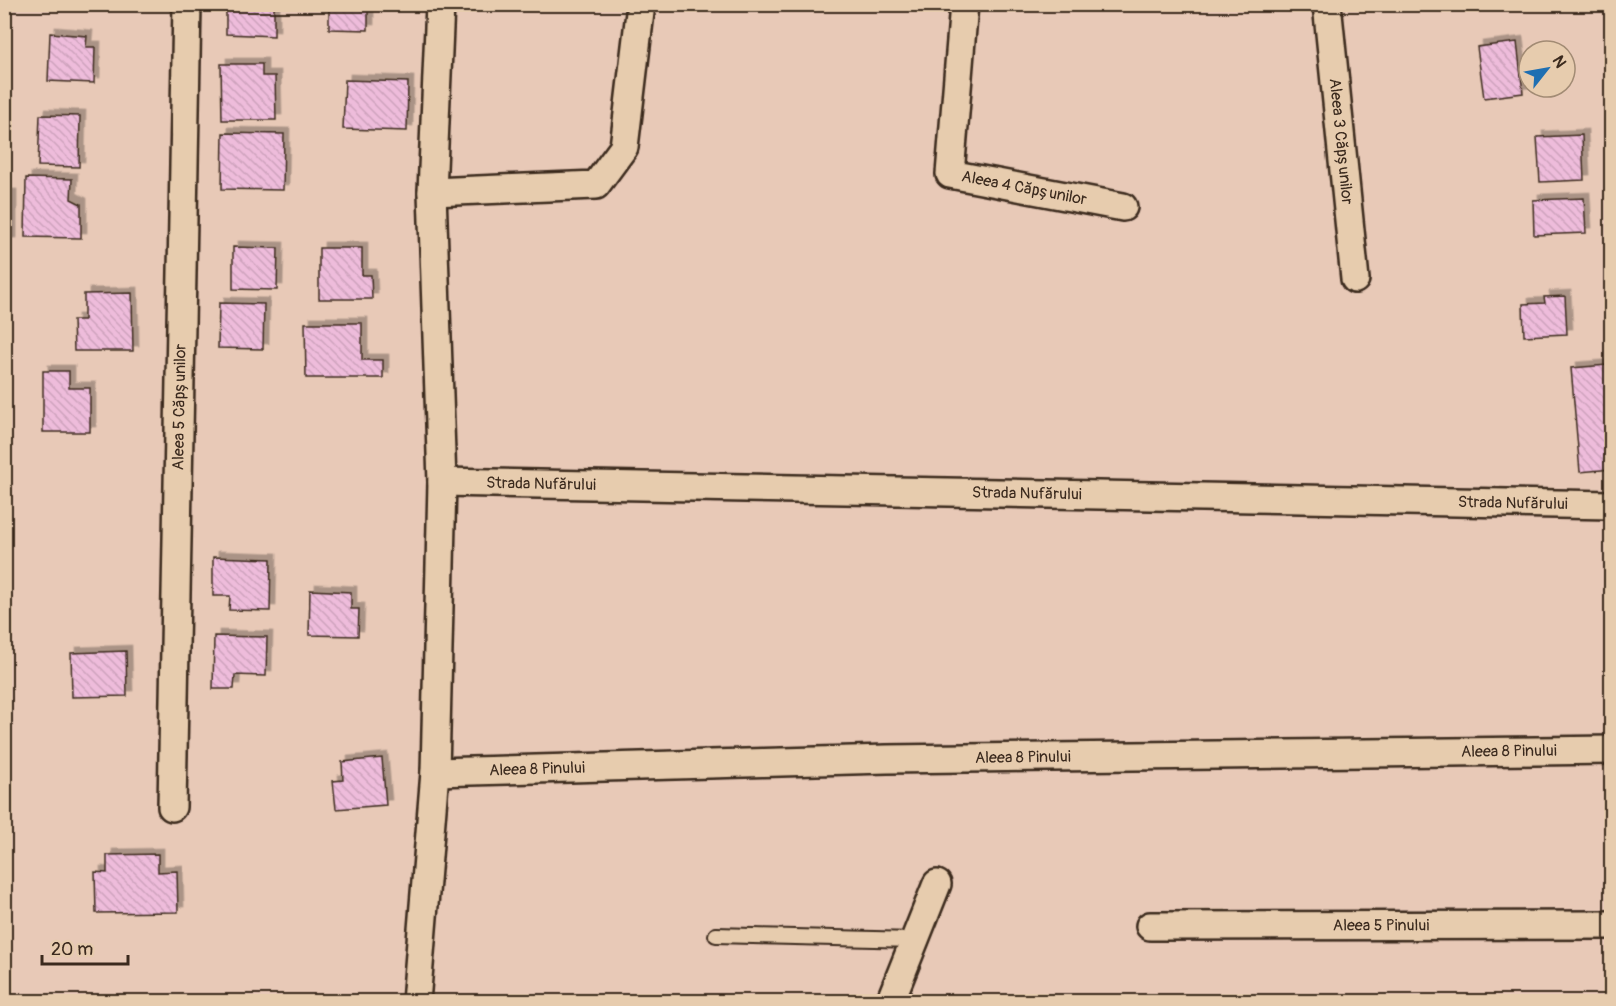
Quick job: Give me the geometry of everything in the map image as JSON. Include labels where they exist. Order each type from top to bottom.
[{"type":"street","name":"Aleea 5 Căpșunilor","points":[[172,807],[187,4]]},
{"type":"street","points":[[416,1002],[435,772],[442,482],[432,192],[440,4]]},
{"type":"street","points":[[432,192],[596,185],[624,147],[641,4]]},
{"type":"street","name":"Aleea 4 Căpșunilor","points":[[964,4],[950,174],[1124,207]]},
{"type":"street","name":"Aleea 3 Căpșunilor","points":[[1327,4],[1355,279]]},
{"type":"street","name":"Strada Nufărului","points":[[442,482],[1611,505]]},
{"type":"street","name":"Aleea 8 Pinului","points":[[435,772],[887,759],[1611,750]]},
{"type":"street","points":[[890,1002],[937,884]]},
{"type":"street","name":"Aleea 5 Pinului","points":[[1150,926],[1611,925]]},
{"type":"lane","points":[[716,935],[914,940]]},
{"type":"building","points":[[52,4],[98,4],[98,9],[52,8]]},
{"type":"building","points":[[226,4],[274,4],[274,36],[226,34]]},
{"type":"building","points":[[329,4],[368,4],[368,30],[329,29]]},
{"type":"building","points":[[50,33],[87,36],[86,47],[95,47],[94,83],[48,81]]},
{"type":"building","points":[[1517,42],[1517,94],[1484,98],[1477,47]]},
{"type":"building","points":[[221,64],[262,64],[262,76],[275,76],[276,120],[222,120]]},
{"type":"building","points":[[345,80],[408,82],[407,131],[343,129]]},
{"type":"building","points":[[40,115],[80,116],[79,167],[38,166]]},
{"type":"building","points":[[223,133],[284,134],[283,190],[222,189]]},
{"type":"building","points":[[1582,135],[1584,180],[1540,182],[1537,137]]},
{"type":"building","points":[[26,178],[72,179],[71,199],[81,204],[81,238],[25,237]]},
{"type":"building","points":[[4,195],[11,195],[11,243],[4,243]]},
{"type":"building","points":[[1584,198],[1586,233],[1534,235],[1533,200]]},
{"type":"building","points":[[233,247],[278,248],[277,290],[233,289]]},
{"type":"building","points":[[319,248],[362,248],[362,275],[371,275],[372,299],[319,299]]},
{"type":"building","points":[[132,293],[133,351],[74,351],[73,320],[84,320],[84,294]]},
{"type":"building","points":[[1565,296],[1567,334],[1524,336],[1523,304],[1545,303],[1544,297]]},
{"type":"building","points":[[219,303],[264,304],[263,349],[218,348]]},
{"type":"building","points":[[305,323],[362,323],[362,360],[383,360],[383,378],[306,378]]},
{"type":"building","points":[[1607,365],[1612,422],[1612,469],[1580,472],[1571,368]]},
{"type":"building","points":[[43,371],[69,371],[69,388],[90,388],[90,432],[43,432]]},
{"type":"building","points":[[213,557],[271,559],[270,611],[229,610],[230,596],[213,596]]},
{"type":"building","points":[[310,590],[351,592],[351,609],[359,609],[358,636],[309,635]]},
{"type":"building","points":[[214,636],[267,637],[266,676],[235,675],[234,689],[213,689]]},
{"type":"building","points":[[126,651],[127,696],[72,697],[71,653]]},
{"type":"building","points":[[382,758],[386,805],[336,809],[333,781],[343,780],[342,762]]},
{"type":"building","points":[[158,854],[158,872],[177,871],[178,912],[96,913],[95,872],[107,873],[107,855]]}]
